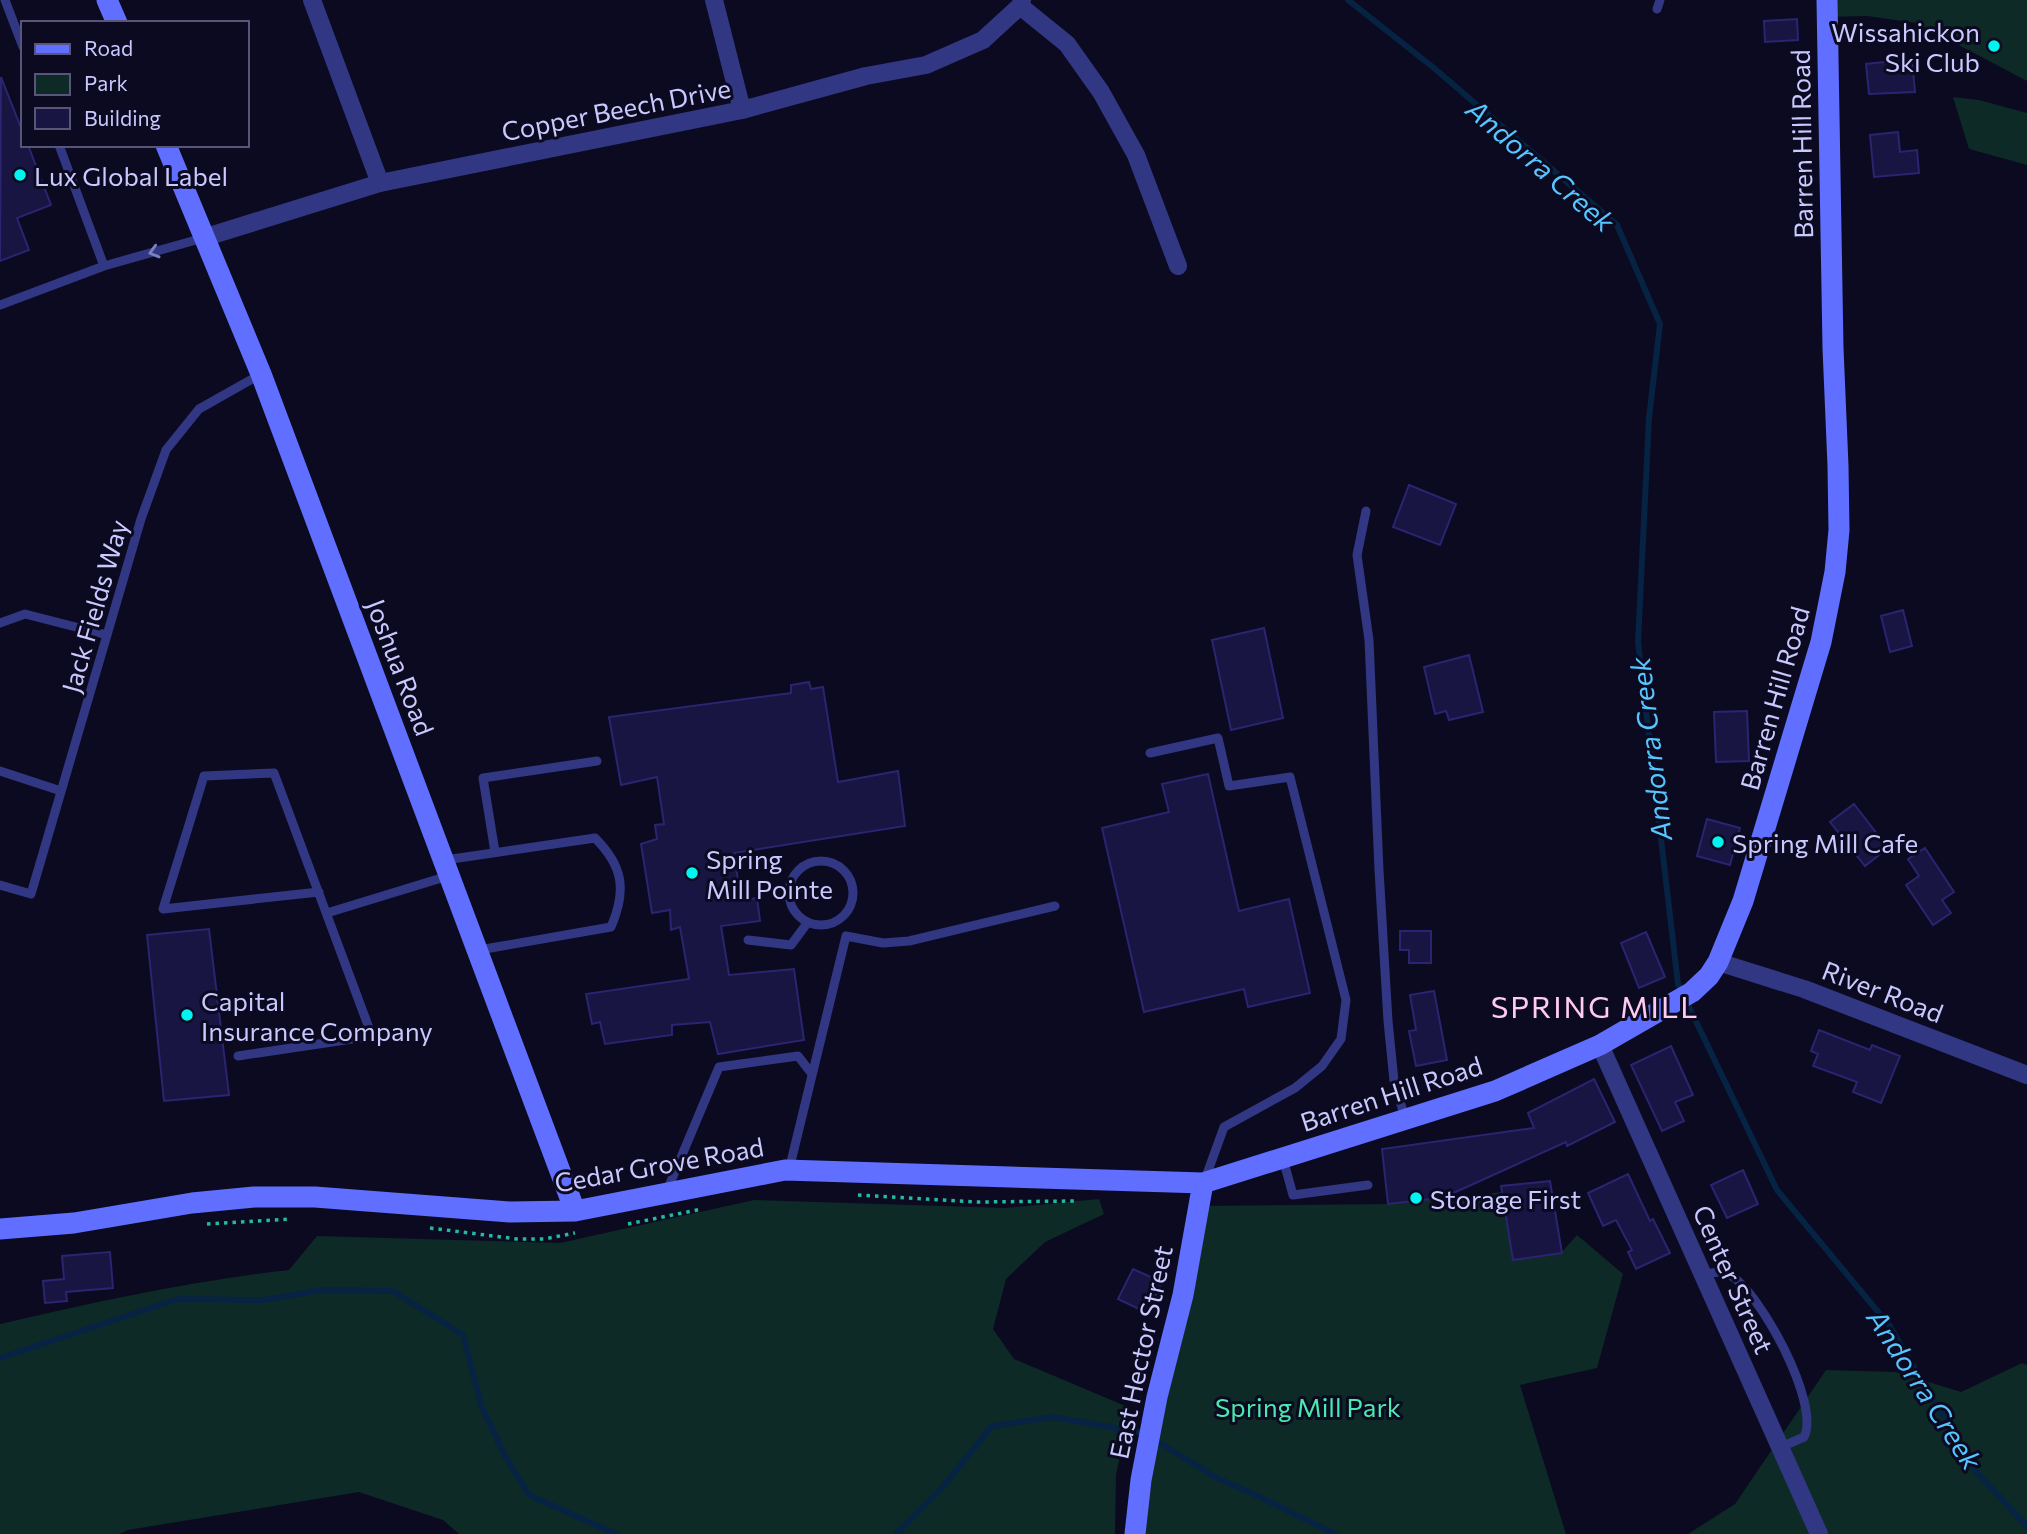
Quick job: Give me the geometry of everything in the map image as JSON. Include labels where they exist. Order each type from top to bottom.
[{"type":"main road","points":[[107,0],[116,21]]},
{"type":"main road","name":"Barren Hill Road","points":[[1203,1183],[1495,1091],[1600,1045],[1663,1010],[1702,984],[1718,962],[1743,901],[1795,733],[1821,642],[1835,572],[1839,530],[1827,0]]},
{"type":"main road","name":"Joshua Road","points":[[167,147],[261,374],[575,1211]]},
{"type":"main road","name":"Cedar Grove Road","points":[[0,1229],[74,1223],[192,1203],[254,1197],[315,1197],[510,1212],[575,1211],[789,1170],[1203,1183]]},
{"type":"main road","name":"East Hector Street","points":[[1135,1534],[1141,1480],[1157,1397],[1183,1295],[1203,1183]]},
{"type":"street","points":[[313,0],[380,183]]},
{"type":"street","points":[[714,0],[742,110]]},
{"type":"street","points":[[1021,3],[1067,44],[1101,92],[1136,155],[1178,265]]},
{"type":"street","name":"Copper Beech Drive","points":[[203,238],[380,183],[742,110],[866,76],[926,65],[983,40],[1021,3]]},
{"type":"street","name":"River Road","points":[[1718,962],[1804,989],[2027,1075]]},
{"type":"street","name":"Center Street","points":[[1600,1045],[1819,1534]]},
{"type":"lane","points":[[5,0],[21,42]]},
{"type":"lane","points":[[60,147],[104,266]]},
{"type":"lane","points":[[0,305],[104,266],[203,238]]},
{"type":"lane","name":"Jack Fields Way","points":[[0,885],[31,894],[141,519],[166,450],[199,409],[261,374]]},
{"type":"lane","points":[[1366,511],[1357,555],[1369,640],[1388,1021],[1394,1081],[1405,1118]]},
{"type":"lane","points":[[0,623],[25,614],[107,635]]},
{"type":"lane","points":[[1150,753],[1218,738],[1228,786],[1290,777],[1346,1000],[1342,1039],[1322,1066],[1295,1088],[1224,1127],[1203,1183]]},
{"type":"lane","points":[[495,852],[483,778],[597,761]]},
{"type":"lane","points":[[0,771],[61,791]]},
{"type":"lane","points":[[238,1056],[372,1036],[327,913],[274,773],[204,776],[163,909],[319,892]]},
{"type":"lane","points":[[327,913],[495,852],[595,838],[609,852],[618,869],[622,889],[619,908],[611,926],[477,950]]},
{"type":"lane","points":[[815,861],[835,863],[849,877],[853,886],[850,906],[837,921],[828,925],[808,922],[793,908],[789,889],[797,871],[815,861]]},
{"type":"lane","points":[[846,936],[883,943],[909,941],[1055,906]]},
{"type":"lane","points":[[789,1170],[846,936],[837,921]]},
{"type":"lane","points":[[748,940],[791,945],[808,922]]},
{"type":"lane","points":[[666,1193],[719,1066],[798,1056],[812,1074]]},
{"type":"lane","points":[[1282,1157],[1293,1195],[1368,1185]]},
{"type":"lane","points":[[1703,1275],[1722,1272],[1737,1280],[1768,1321],[1789,1356],[1801,1394],[1807,1429],[1804,1437],[1781,1447]]},
{"type":"green space","name":"Wissahickon Ski Club","points":[[1827,0],[2027,0],[2027,81],[1917,23],[1867,16],[1827,17]]},
{"type":"green space","points":[[1953,97],[1979,100],[2027,113],[2027,165],[1969,149]]},
{"type":"green space","name":"Spring Mill Park","points":[[1502,1192],[1513,1260],[1561,1253],[1577,1235],[1623,1274],[1597,1368],[1520,1385],[1566,1534],[1141,1534],[1199,1206],[1388,1204]]},
{"type":"green space","points":[[1099,1199],[1104,1214],[1045,1242],[1006,1279],[993,1329],[1014,1359],[1130,1408],[1116,1475],[1115,1534],[459,1534],[443,1520],[359,1492],[128,1530],[119,1534],[0,1534],[0,1324],[180,1286],[289,1270],[317,1236],[560,1243],[754,1200],[1005,1208]]},
{"type":"green space","points":[[2022,1363],[2027,1365],[2027,1534],[1688,1534],[1735,1504],[1826,1370],[1896,1372],[1961,1392]]},
{"type":"building","points":[[1797,19],[1798,40],[1765,42],[1764,21]]},
{"type":"building","points":[[1912,59],[1915,92],[1869,94],[1866,64]]},
{"type":"building","name":"Lux Global Label","points":[[1,77],[21,128],[21,147],[29,147],[51,205],[17,218],[29,250],[0,261]]},
{"type":"building","points":[[1898,132],[1900,152],[1917,150],[1919,173],[1874,177],[1870,135]]},
{"type":"building","points":[[1409,485],[1456,504],[1440,545],[1393,527]]},
{"type":"building","points":[[1903,610],[1912,646],[1890,652],[1881,616]]},
{"type":"building","points":[[1264,628],[1283,718],[1231,730],[1212,640]]},
{"type":"building","points":[[1469,655],[1483,712],[1449,720],[1446,711],[1435,714],[1424,667]]},
{"type":"building","name":"Spring Mill Pointe","points":[[809,682],[811,689],[823,687],[838,782],[898,771],[905,826],[734,853],[741,901],[757,898],[760,921],[721,926],[729,975],[794,969],[804,1040],[718,1054],[710,1022],[672,1025],[672,1035],[605,1044],[600,1022],[592,1024],[586,994],[689,979],[680,927],[671,930],[670,910],[652,913],[641,844],[657,839],[655,825],[664,824],[657,777],[621,785],[609,717],[791,693],[791,685]]},
{"type":"building","points":[[1747,711],[1749,761],[1716,762],[1714,712]]},
{"type":"building","points":[[1208,774],[1239,911],[1289,899],[1310,993],[1248,1007],[1244,989],[1144,1012],[1102,828],[1169,812],[1162,784]]},
{"type":"building","points":[[1854,804],[1888,848],[1865,866],[1830,822]]},
{"type":"building","name":"Spring Mill Cafe","points":[[1707,819],[1740,828],[1730,865],[1697,856]]},
{"type":"building","points":[[1925,848],[1954,892],[1942,900],[1951,913],[1933,925],[1906,885],[1919,876],[1908,859]]},
{"type":"building","name":"Capital Insurance Company","points":[[209,929],[229,1095],[164,1101],[147,935]]},
{"type":"building","points":[[1400,931],[1431,931],[1431,963],[1409,963],[1409,950],[1400,950]]},
{"type":"building","points":[[1646,932],[1665,977],[1639,988],[1621,943]]},
{"type":"building","points":[[1434,991],[1447,1060],[1416,1066],[1409,1031],[1416,1030],[1410,995]]},
{"type":"building","points":[[1819,1030],[1870,1050],[1872,1045],[1900,1056],[1881,1103],[1853,1092],[1857,1082],[1813,1066],[1818,1054],[1811,1051]]},
{"type":"building","points":[[1671,1046],[1693,1095],[1675,1102],[1684,1121],[1662,1131],[1631,1065]]},
{"type":"building","points":[[1594,1079],[1615,1122],[1567,1146],[1566,1142],[1449,1197],[1388,1204],[1382,1149],[1534,1128],[1528,1113]]},
{"type":"building","points":[[1743,1170],[1758,1204],[1727,1218],[1711,1185]]},
{"type":"building","points":[[1628,1174],[1650,1221],[1653,1219],[1670,1253],[1636,1269],[1628,1252],[1632,1250],[1616,1220],[1603,1226],[1588,1193]]},
{"type":"building","points":[[1550,1181],[1562,1253],[1513,1260],[1501,1186]]},
{"type":"building","points":[[110,1252],[113,1288],[66,1292],[67,1301],[45,1303],[43,1281],[64,1279],[62,1256]]},
{"type":"building","points":[[1133,1269],[1162,1282],[1147,1313],[1118,1299]]},
{"type":"waterway","name":"Andorra Creek","points":[[1348,0],[1434,68],[1617,225],[1660,324],[1649,418],[1638,642],[1678,984],[1777,1190],[1889,1325],[1977,1473],[2027,1526]]},
{"type":"waterway","points":[[0,1358],[178,1299],[263,1300],[321,1290],[393,1291],[463,1335],[481,1405],[505,1456],[529,1495],[616,1534]]},
{"type":"waterway","points":[[896,1534],[942,1488],[992,1426],[1053,1417],[1144,1433],[1215,1477],[1335,1534]]},
{"type":"place","name":"Wissahickon Ski Club","points":[[1994,46]]},
{"type":"place","name":"Lux Global Label","points":[[20,175]]},
{"type":"place","name":"Spring Mill Cafe","points":[[1718,842]]},
{"type":"place","name":"Spring Mill Pointe","points":[[692,873]]},
{"type":"place","name":"Capital Insurance Company","points":[[187,1015]]},
{"type":"place","name":"Storage First","points":[[1416,1198]]},
{"type":"district","name":"SPRING MILL","points":[[1595,1005]]}]
